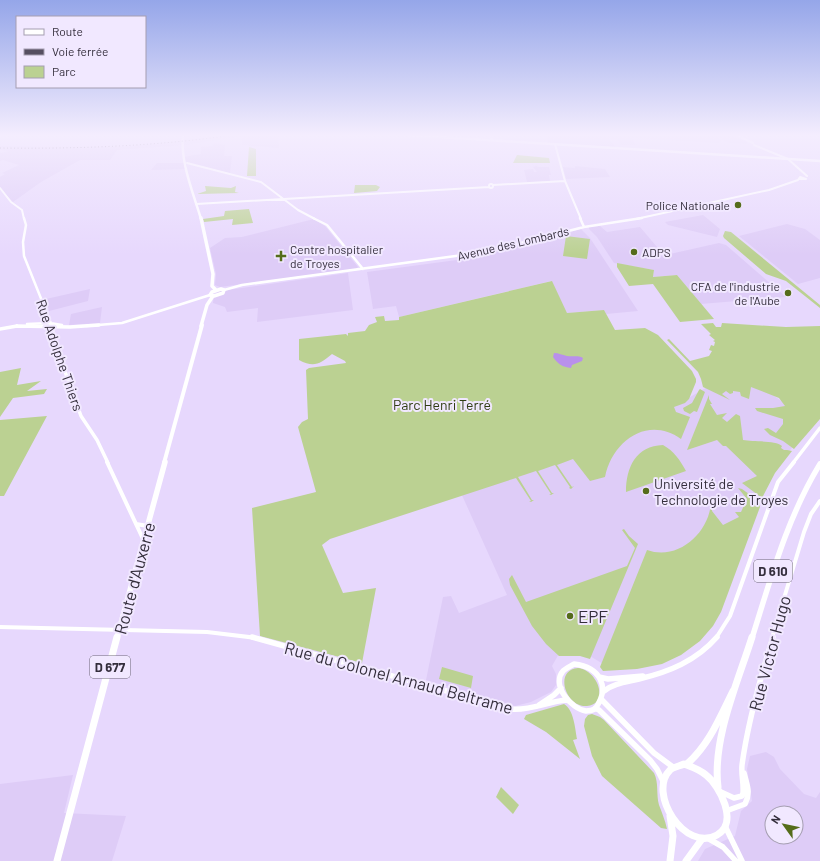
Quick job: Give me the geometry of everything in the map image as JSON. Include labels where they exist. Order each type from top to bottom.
[{"type":"main road","points":[[188,174],[212,271],[212,286],[216,290],[224,290]]},
{"type":"main road","points":[[211,296],[216,290]]},
{"type":"main road","points":[[211,296],[223,293],[224,290]]},
{"type":"main road","name":"Route d'Auxerre","points":[[57,861],[207,305],[211,296]]},
{"type":"main road","name":"D 610","points":[[719,789],[715,773],[716,757],[738,682],[790,522],[807,485],[820,464]]},
{"type":"main road","name":"D 610","points":[[687,764],[692,761],[706,741],[738,682]]},
{"type":"main road","points":[[670,814],[684,831],[693,836],[705,839],[716,837],[721,832],[725,825],[726,811],[719,789],[704,772],[687,764],[680,764],[673,767],[665,776],[663,783],[663,795],[670,814],[673,836],[670,861]]},
{"type":"main road","points":[[686,861],[705,839]]},
{"type":"street","points":[[234,174],[255,179],[267,186],[298,210],[327,225],[363,269]]},
{"type":"street","points":[[563,174],[584,227]]},
{"type":"street","name":"Avenue des Lombards","points":[[224,290],[242,285],[485,252],[584,227],[652,216],[768,190],[802,179],[799,174]]},
{"type":"street","points":[[196,204],[565,181]]},
{"type":"street","name":"Rue Adolphe Thiers","points":[[0,188],[12,202],[22,210],[26,225],[23,242],[24,256],[51,325],[78,411],[97,440],[144,541]]},
{"type":"street","points":[[0,330],[16,326],[78,326],[128,322],[211,296]]},
{"type":"street","points":[[604,691],[610,686],[669,672],[684,665],[710,646],[723,629],[730,616],[778,482],[791,463],[820,428]]},
{"type":"street","name":"Rue Victor Hugo","points":[[719,789],[734,798],[742,796],[741,770],[753,702],[775,624],[804,532],[811,514],[820,501]]},
{"type":"street","points":[[135,523],[138,525],[148,526]]},
{"type":"street","name":"Rue du Colonel Arnaud Beltrame","points":[[0,627],[217,633],[255,637],[511,710],[526,710],[567,700]]},
{"type":"street","points":[[574,664],[588,666],[599,677],[604,691],[602,700],[595,708],[586,710],[580,709],[567,700],[561,688],[562,674],[566,669],[574,664]]},
{"type":"street","points":[[599,677],[608,679],[652,676]]},
{"type":"street","points":[[536,707],[554,696],[561,688]]},
{"type":"street","points":[[602,700],[654,753],[673,767]]},
{"type":"street","points":[[595,708],[599,710],[650,760],[657,769],[663,783]]},
{"type":"street","name":"Rue Victor Hugo","points":[[726,811],[745,804],[747,800],[748,794],[743,763]]},
{"type":"street","points":[[725,825],[733,845],[742,861]]},
{"type":"street","points":[[705,839],[723,847],[736,861]]},
{"type":"shaded area","points":[[5,174],[55,174],[13,202],[0,188],[0,177]]},
{"type":"shaded area","points":[[525,174],[551,174],[549,175],[550,181],[527,182]]},
{"type":"shaded area","points":[[565,174],[608,174],[610,177],[566,179]]},
{"type":"shaded area","points":[[703,215],[720,229],[717,237],[668,225],[665,222]]},
{"type":"shaded area","name":"Centre hospitalier de Troyes","points":[[314,219],[325,226],[358,267],[356,269],[220,287],[215,285],[216,274],[210,248],[225,238],[242,237]]},
{"type":"shaded area","points":[[787,224],[805,229],[820,240],[820,278],[798,284],[739,236]]},
{"type":"shaded area","points":[[600,226],[607,232],[640,227],[663,254],[660,255],[661,256],[719,243],[726,245],[786,297],[701,304],[677,275],[653,277],[654,270],[614,263],[597,237],[589,229],[589,227]]},
{"type":"shaded area","points":[[581,229],[590,238],[638,311],[606,314],[604,310],[567,313],[551,281],[399,317],[396,306],[373,309],[367,272],[457,260],[457,258],[510,248]]},
{"type":"shaded area","points":[[348,273],[353,310],[257,322],[258,308],[227,312],[225,307],[213,303],[214,294],[220,291]]},
{"type":"shaded area","points":[[90,289],[88,301],[49,311],[46,299]]},
{"type":"shaded area","points":[[102,307],[100,323],[69,325],[71,314]]},
{"type":"shaded area","points":[[554,353],[583,358],[582,361],[572,365],[571,368],[568,368],[557,362],[553,357]]},
{"type":"shaded area","points":[[709,386],[753,386],[767,391],[790,407],[808,428],[774,470],[764,487],[716,615],[608,667],[585,653],[560,652],[552,666],[556,674],[556,685],[551,692],[531,702],[515,706],[426,680],[443,597],[451,596],[459,613],[507,595],[461,493],[678,404]]},
{"type":"shaded area","points":[[766,752],[774,757],[780,769],[804,794],[816,798],[820,792],[820,861],[698,861],[705,849],[735,836],[741,811],[752,801],[747,769],[750,756]]},
{"type":"shaded area","points":[[73,775],[64,813],[126,816],[112,861],[0,861],[0,784]]},
{"type":"green space","points":[[247,174],[256,174],[256,176],[247,176]]},
{"type":"green space","points":[[355,185],[376,185],[380,187],[377,191],[354,193]]},
{"type":"green space","points":[[205,186],[231,188],[236,186],[235,192],[239,193],[197,194],[206,191]]},
{"type":"green space","points":[[249,209],[253,223],[232,225],[233,219],[204,222],[203,219],[224,216],[225,211]]},
{"type":"green space","points":[[725,231],[731,232],[820,305],[820,308],[786,281],[766,274],[724,238],[723,236]]},
{"type":"green space","points":[[566,236],[590,239],[587,259],[563,256]]},
{"type":"green space","points":[[617,263],[654,270],[653,277],[677,275],[714,319],[680,322],[653,284],[629,286],[617,267]]},
{"type":"green space","name":"Parc Henri Terré","points":[[552,281],[567,313],[604,310],[615,330],[645,328],[658,335],[692,371],[696,382],[689,399],[685,403],[674,407],[676,412],[690,417],[681,439],[669,432],[656,430],[644,431],[633,436],[623,443],[615,452],[605,477],[590,481],[573,459],[557,465],[572,487],[574,486],[571,489],[555,465],[538,471],[552,493],[554,493],[551,495],[549,495],[551,494],[536,471],[518,477],[532,500],[534,500],[531,502],[529,502],[531,501],[516,478],[330,539],[322,545],[343,593],[376,588],[362,663],[260,636],[252,508],[316,492],[298,427],[302,422],[308,419],[306,370],[309,368],[346,363],[332,354],[317,364],[309,364],[299,360],[299,339],[346,334],[348,336],[348,333],[365,331],[369,325],[377,322],[375,317],[384,316],[385,321],[399,320],[399,317]]},
{"type":"green space","points":[[713,323],[716,327],[721,327],[722,323],[786,327],[820,326],[820,419],[794,449],[783,441],[770,435],[764,429],[768,428],[776,433],[783,424],[783,419],[757,411],[755,408],[785,406],[779,398],[751,387],[749,399],[741,396],[740,392],[733,391],[733,393],[730,394],[726,391],[722,394],[730,400],[703,387],[698,372],[667,340],[669,339],[690,361],[709,356],[712,351],[709,350],[711,345],[714,346],[715,342],[713,341],[715,340],[709,335],[711,334],[701,324]]},
{"type":"green space","points":[[21,368],[17,385],[41,381],[27,391],[47,389],[44,394],[13,398],[0,417],[0,372]]},
{"type":"green space","points":[[700,389],[705,392],[697,412],[694,411],[690,414],[684,411],[683,408],[692,403]]},
{"type":"green space","points":[[709,395],[709,399],[712,404],[710,404],[717,415],[727,413],[722,418],[727,422],[736,414],[740,416],[743,440],[775,443],[782,446],[781,448],[784,450],[792,451],[775,473],[762,498],[742,483],[757,476],[726,446],[723,446],[717,440],[687,450]]},
{"type":"green space","points":[[47,416],[4,496],[0,496],[0,420]]},
{"type":"green space","points":[[663,445],[676,456],[686,471],[626,492],[628,474],[634,460],[646,449]]},
{"type":"green space","points":[[738,488],[742,489],[760,502],[760,507],[721,612],[713,626],[700,641],[681,655],[662,664],[637,669],[603,671],[600,667],[647,550],[659,552],[671,551],[682,547],[692,540],[700,531],[706,520],[710,509],[711,497],[718,505],[712,507],[712,511],[723,525],[739,517],[735,512],[741,512],[747,499]]},
{"type":"green space","name":"EPF","points":[[624,529],[638,544],[590,659],[580,656],[559,656],[546,644],[532,626],[510,585],[509,579],[512,575],[526,602],[627,566],[635,548],[622,530]]},
{"type":"green space","points":[[442,667],[473,676],[471,688],[439,679]]},
{"type":"green space","points":[[578,668],[591,674],[596,680],[600,694],[598,700],[594,704],[587,706],[580,705],[573,701],[568,695],[564,681],[566,675],[570,670]]},
{"type":"green space","points":[[564,704],[570,710],[574,720],[577,739],[573,740],[580,759],[546,732],[524,719],[526,715]]},
{"type":"green space","points":[[592,714],[604,720],[654,773],[659,805],[667,829],[661,828],[602,776],[592,756],[584,726],[585,719],[588,715]]},
{"type":"green space","points":[[501,787],[519,805],[513,814],[496,797]]},
{"type":"place","name":"Police Nationale","points":[[738,205]]},
{"type":"place","name":"ADPS","points":[[634,252]]},
{"type":"place","name":"Centre hospitalier de Troyes","points":[[281,256]]},
{"type":"place","name":"CFA de l'industrie de l'Aube","points":[[788,293]]},
{"type":"place","name":"Université de Technologie de Troyes","points":[[646,491]]},
{"type":"place","name":"EPF","points":[[570,616]]}]
